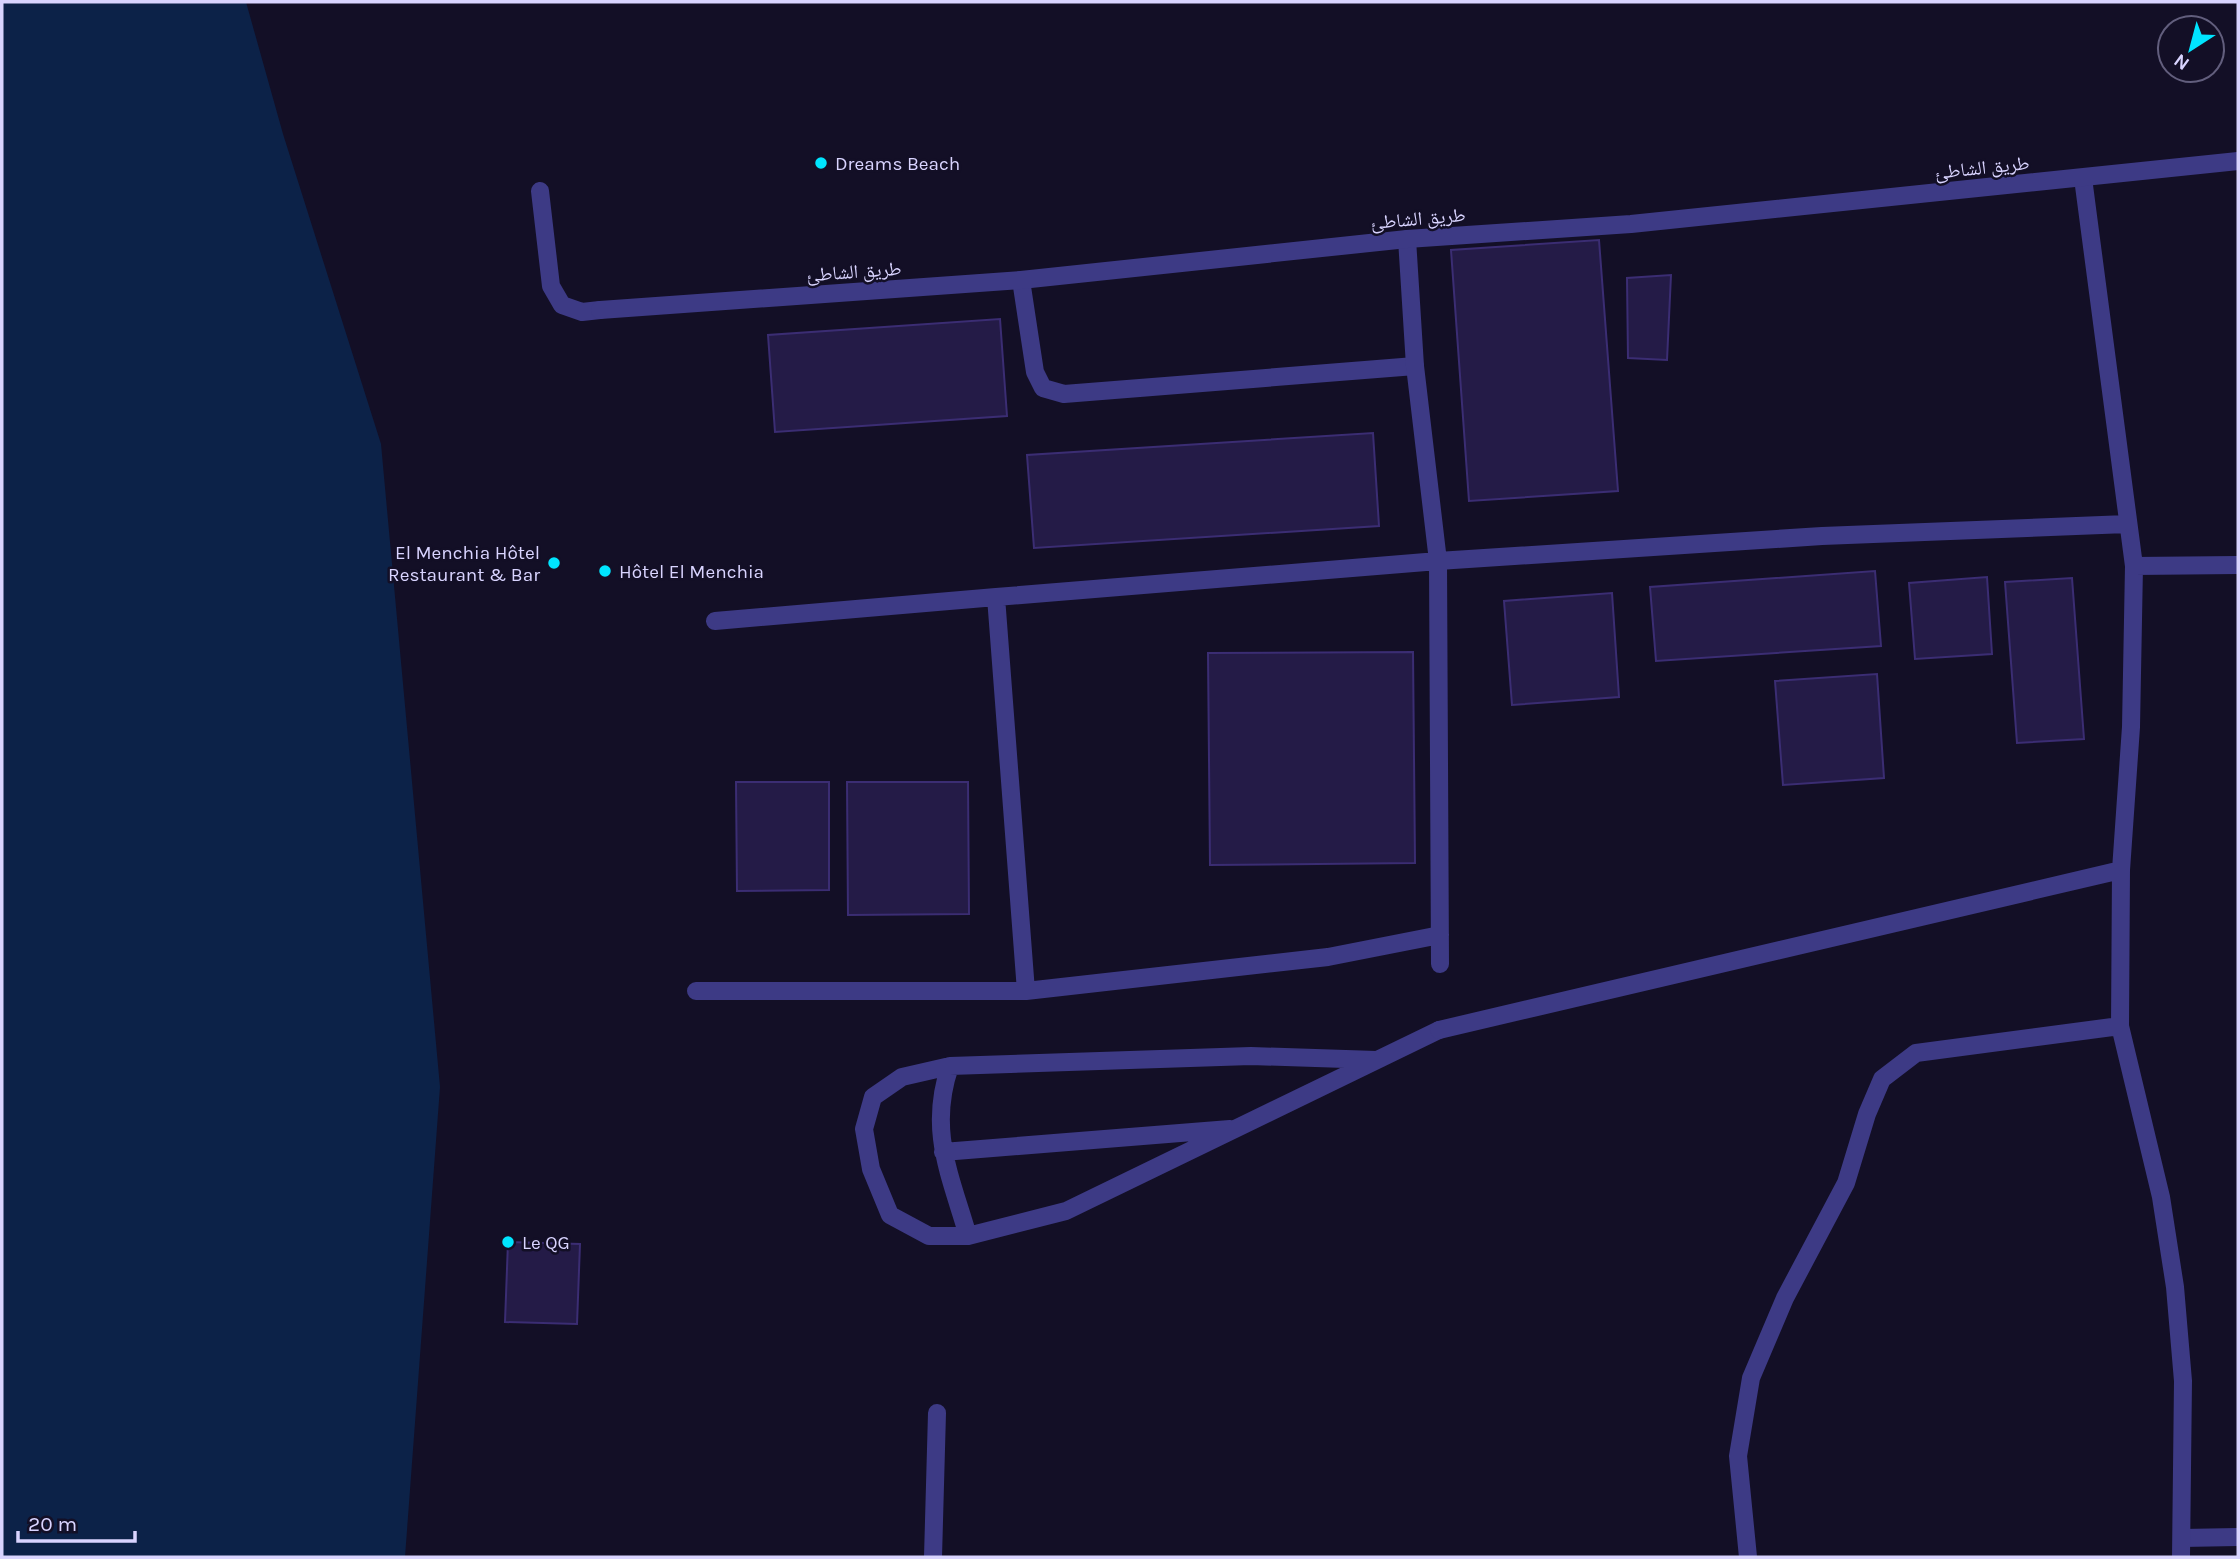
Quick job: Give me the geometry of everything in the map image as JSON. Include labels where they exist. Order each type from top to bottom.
[{"type":"street","name":"طريق الشاطئ","points":[[540,191],[551,286],[562,305],[582,312],[1021,280],[1407,239],[1631,224],[2238,161]]},
{"type":"street","points":[[2083,178],[2134,566],[2131,727],[2121,870],[2120,1026],[2161,1197],[2175,1287],[2183,1381],[2181,1557]]},
{"type":"street","points":[[1407,239],[1415,366],[1438,561],[1440,964]]},
{"type":"street","points":[[1021,280],[1035,372],[1043,388],[1064,394],[1415,366]]},
{"type":"street","points":[[715,621],[1438,561],[1822,536],[2127,524]]},
{"type":"street","points":[[2134,566],[2238,565]]},
{"type":"street","points":[[996,597],[1026,992]]},
{"type":"street","points":[[1380,1060],[1251,1056],[950,1066],[902,1077],[873,1097],[864,1129],[871,1169],[890,1215],[929,1236],[968,1236],[1066,1211],[1240,1128],[1380,1060],[1439,1030],[2121,870]]},
{"type":"street","points":[[696,991],[1026,992],[1328,957],[1440,934]]},
{"type":"street","points":[[1748,1557],[1738,1456],[1751,1378],[1785,1298],[1846,1183],[1867,1114],[1882,1079],[1916,1053],[2120,1026]]},
{"type":"street","points":[[950,1066],[942,1090],[939,1119],[943,1152],[968,1236]]},
{"type":"street","points":[[943,1152],[1240,1128]]},
{"type":"street","points":[[933,1557],[937,1413]]},
{"type":"street","points":[[2182,1538],[2238,1537]]},
{"type":"water","points":[[2,2],[246,2],[283,134],[381,444],[440,1087],[405,1557],[2,1557]]},
{"type":"building","points":[[1599,240],[1618,491],[1469,501],[1451,250]]},
{"type":"building","points":[[1671,275],[1667,360],[1628,358],[1627,278]]},
{"type":"building","points":[[1000,319],[1007,416],[775,432],[768,335]]},
{"type":"building","points":[[1373,433],[1379,526],[1034,548],[1027,455]]},
{"type":"building","points":[[1875,571],[1881,646],[1656,661],[1650,587]]},
{"type":"building","points":[[1987,577],[1992,654],[1915,659],[1909,583]]},
{"type":"building","points":[[2072,578],[2084,739],[2017,743],[2005,582]]},
{"type":"building","points":[[1612,593],[1619,697],[1512,705],[1504,601]]},
{"type":"building","points":[[1413,652],[1415,863],[1210,865],[1208,653]]},
{"type":"building","points":[[1877,674],[1884,778],[1783,785],[1775,681]]},
{"type":"building","points":[[736,782],[829,782],[829,890],[737,891]]},
{"type":"building","points":[[847,782],[968,782],[969,914],[848,915]]},
{"type":"building","points":[[508,1242],[580,1244],[577,1324],[505,1322]]},
{"type":"place","name":"Dreams Beach","points":[[821,163]]},
{"type":"place","name":"El Menchia Hôtel Restaurant & Bar","points":[[554,563]]},
{"type":"place","name":"Hôtel El Menchia","points":[[605,571]]},
{"type":"place","name":"Le QG","points":[[508,1242]]}]
